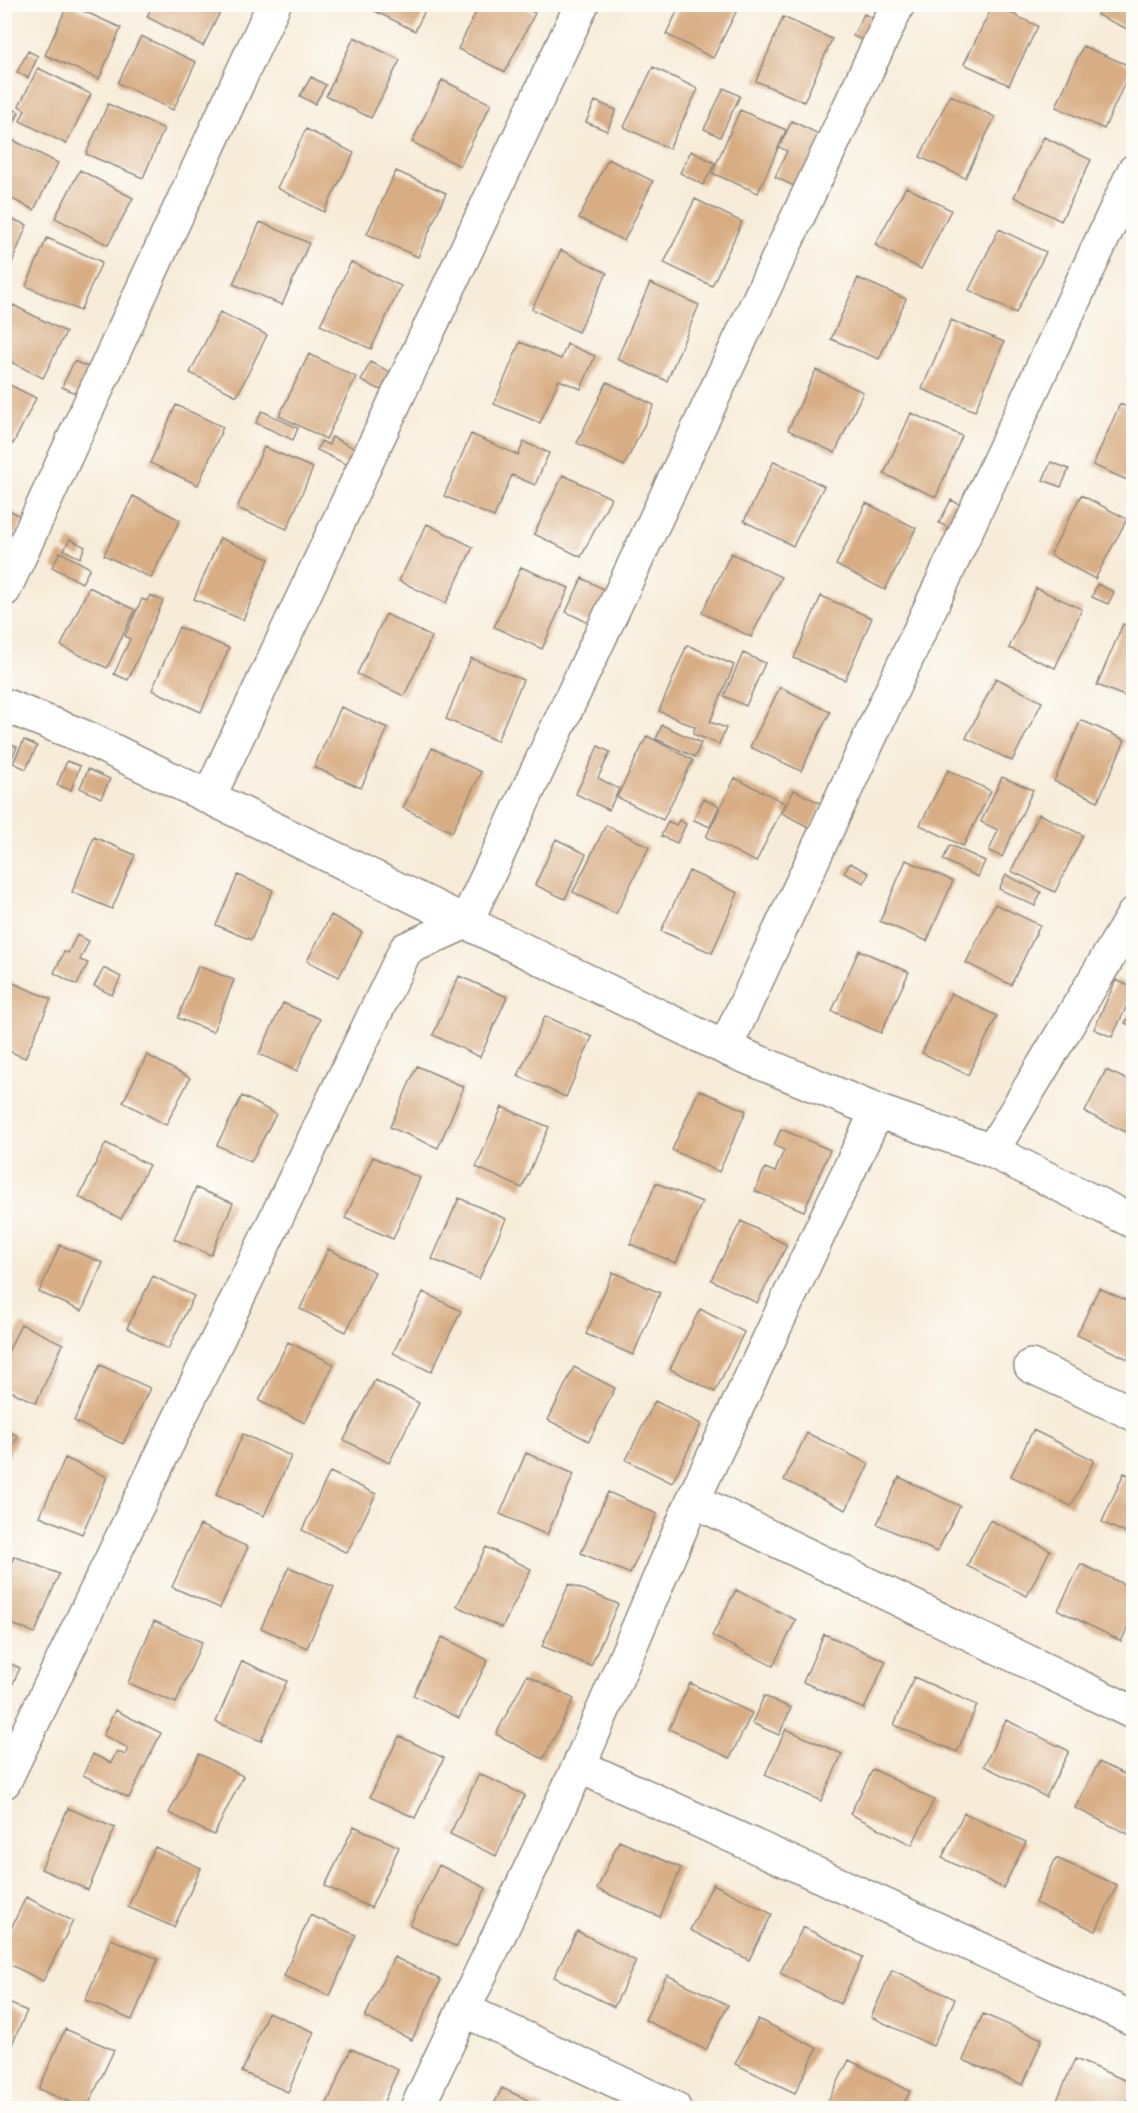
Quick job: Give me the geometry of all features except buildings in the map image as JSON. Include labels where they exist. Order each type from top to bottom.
[{"type":"street","points":[[4,590],[274,4]]},
{"type":"street","points":[[209,797],[582,4]]},
{"type":"street","points":[[4,1782],[406,949],[466,922],[898,4]]},
{"type":"street","points":[[725,1048],[1134,171]]},
{"type":"street","points":[[4,705],[87,738],[725,1048],[877,1111],[992,1151],[1134,1222]]},
{"type":"street","points":[[992,1151],[1134,914]]},
{"type":"street","points":[[417,2109],[579,1766],[693,1500],[877,1111]]},
{"type":"street","points":[[1031,1366],[1134,1414]]},
{"type":"street","points":[[693,1500],[1134,1713]]},
{"type":"street","points":[[579,1766],[1134,2019]]},
{"type":"street","points":[[464,2010],[674,2109]]}]
